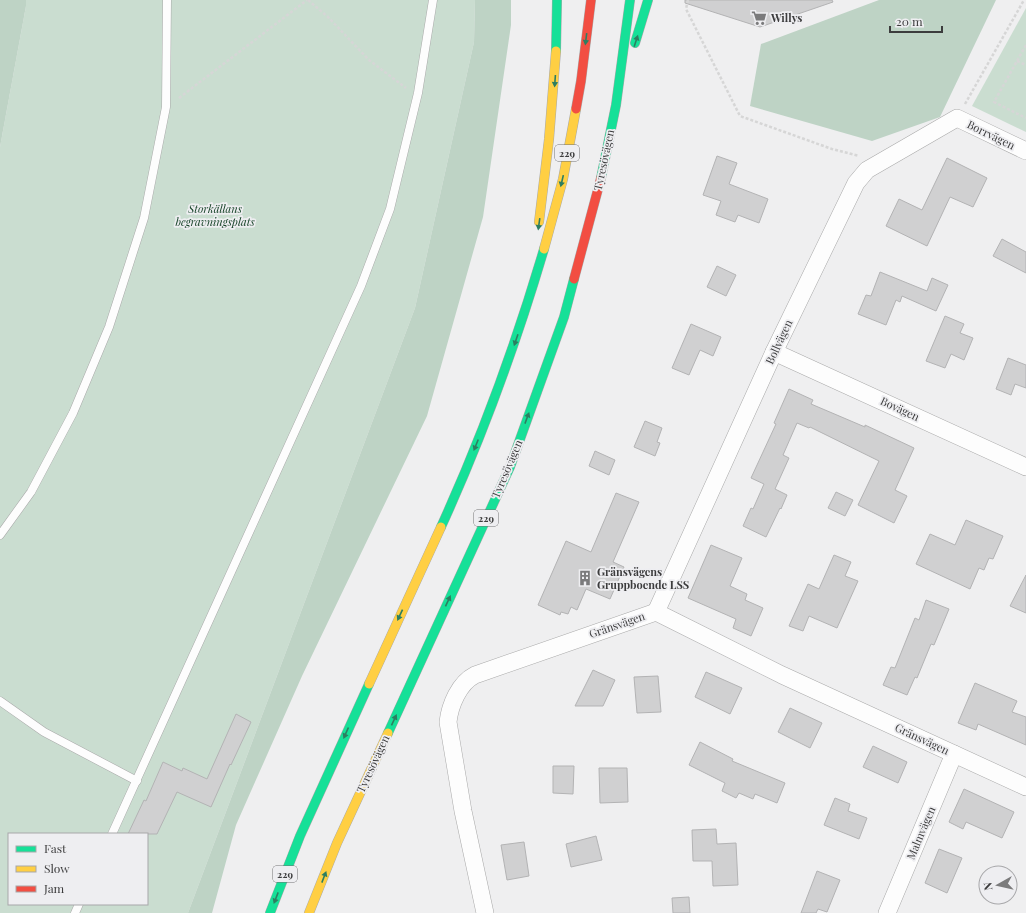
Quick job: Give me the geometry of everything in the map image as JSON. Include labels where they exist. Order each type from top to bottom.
[{"type":"highway","points":[[528,303],[549,150],[558,41],[557,0]]},
{"type":"highway","name":"229","points":[[270,913],[300,836],[450,507],[490,409],[528,303],[563,179],[581,81],[591,0]]},
{"type":"highway","name":"Tyresövägen","points":[[309,913],[337,843],[510,467],[564,317],[590,225],[616,105],[630,0]]},
{"type":"highway","points":[[616,105],[648,0]]},
{"type":"street","name":"Bollvägen","points":[[656,612],[774,352],[856,183],[867,170],[957,118]]},
{"type":"street","name":"Borrvägen","points":[[957,118],[1026,151]]},
{"type":"street","name":"Bovägen","points":[[774,352],[1026,467]]},
{"type":"street","name":"Gränsvägen","points":[[485,913],[463,811],[448,722],[455,698],[468,678],[475,675],[656,612],[782,675],[1026,787]]},
{"type":"street","name":"Malmvägen","points":[[887,913],[954,754]]},
{"type":"lane","points":[[0,535],[31,492],[73,413],[109,328],[144,218],[166,107],[167,0]]},
{"type":"lane","points":[[112,833],[361,286],[390,209],[418,93],[432,0]]},
{"type":"lane","points":[[0,701],[44,732],[137,781]]},
{"type":"path","points":[[166,107],[307,0],[328,17],[369,60],[406,89],[418,93]]},
{"type":"path","points":[[688,0],[686,9],[740,116],[832,149],[880,162]]},
{"type":"path","points":[[957,118],[1024,0]]},
{"type":"path","points":[[1026,45],[994,102],[1026,118]]},
{"type":"path","points":[[1017,61],[1026,66]]},
{"type":"green space","points":[[0,0],[26,0],[26,6],[0,147]]},
{"type":"green space","name":"Storkällans begravningsplats","points":[[26,0],[475,0],[474,42],[415,308],[188,913],[0,913],[0,147]]},
{"type":"green space","points":[[475,0],[511,0],[511,25],[483,217],[427,416],[302,676],[236,825],[212,913],[188,913],[415,308],[474,42]]},
{"type":"green space","points":[[879,0],[996,0],[940,117],[872,141],[750,106],[761,44]]},
{"type":"green space","points":[[1026,8],[1026,132],[972,106]]},
{"type":"building","name":"Willys","points":[[685,0],[832,0],[833,2],[760,27],[685,3]]},
{"type":"building","points":[[717,156],[737,163],[729,184],[768,199],[759,223],[738,215],[735,222],[716,215],[721,201],[703,195]]},
{"type":"building","points":[[947,158],[987,178],[973,207],[950,197],[927,246],[886,226],[899,199],[922,210]]},
{"type":"building","points":[[1002,239],[1026,252],[1026,273],[993,256]]},
{"type":"building","points":[[717,266],[736,275],[726,296],[707,287]]},
{"type":"building","points":[[880,272],[927,291],[932,278],[948,285],[936,311],[902,296],[900,302],[896,300],[886,325],[858,314],[866,295],[871,296]]},
{"type":"building","points":[[945,316],[964,324],[960,333],[973,338],[964,360],[951,354],[945,368],[926,361]]},
{"type":"building","points":[[691,324],[721,337],[713,356],[700,350],[689,375],[672,368]]},
{"type":"building","points":[[1008,358],[1026,365],[1026,388],[1015,384],[1011,395],[996,389]]},
{"type":"building","points":[[789,389],[813,400],[811,404],[865,427],[865,425],[914,448],[895,490],[907,496],[894,523],[858,505],[879,461],[810,427],[809,428],[797,423],[783,455],[789,458],[775,489],[787,495],[781,509],[780,508],[766,537],[743,526],[751,508],[753,509],[764,484],[751,478],[776,424],[774,423]]},
{"type":"building","points":[[645,421],[662,428],[657,442],[660,443],[655,456],[634,447]]},
{"type":"building","points":[[595,451],[615,460],[609,475],[589,466]]},
{"type":"building","points":[[836,492],[853,500],[845,516],[828,508]]},
{"type":"building","name":"Gränsvägens Gruppboende LSS","points":[[616,493],[639,502],[613,562],[624,567],[610,599],[586,589],[577,610],[571,607],[568,614],[561,612],[560,615],[538,605],[566,541],[591,552]]},
{"type":"building","points":[[966,520],[1003,536],[993,559],[989,558],[984,570],[979,568],[970,589],[916,564],[930,534],[955,545]]},
{"type":"building","points":[[711,545],[742,558],[730,586],[747,594],[745,600],[763,608],[751,636],[733,628],[736,619],[688,598]]},
{"type":"building","points":[[834,555],[851,562],[845,576],[858,581],[837,628],[809,616],[803,631],[789,626],[808,584],[819,589]]},
{"type":"building","points":[[1026,575],[1026,613],[1010,606]]},
{"type":"building","points":[[926,600],[949,609],[934,645],[931,644],[917,678],[915,677],[907,695],[883,685],[891,667],[895,668],[915,618],[919,620]]},
{"type":"building","points":[[593,670],[615,680],[603,706],[575,706]]},
{"type":"building","points":[[706,672],[742,688],[730,714],[695,697]]},
{"type":"building","points":[[658,676],[661,712],[637,713],[634,677]]},
{"type":"building","points":[[975,683],[1017,701],[1012,712],[1026,717],[1026,745],[978,724],[976,730],[958,723]]},
{"type":"building","points":[[790,708],[822,723],[810,748],[778,732]]},
{"type":"building","points":[[236,714],[251,722],[211,807],[177,792],[157,834],[128,833],[144,800],[146,801],[163,762],[182,771],[183,768],[207,779]]},
{"type":"building","points":[[700,742],[733,759],[732,761],[785,783],[777,803],[755,794],[753,799],[739,793],[736,798],[722,791],[725,783],[689,765]]},
{"type":"building","points":[[873,746],[907,762],[898,783],[863,767]]},
{"type":"building","points":[[553,766],[574,766],[573,794],[553,793]]},
{"type":"building","points":[[599,768],[627,768],[628,802],[600,803]]},
{"type":"building","points":[[964,789],[1014,812],[1002,838],[966,822],[963,829],[949,822]]},
{"type":"building","points":[[835,798],[850,804],[848,811],[867,818],[859,839],[824,825]]},
{"type":"building","points":[[716,829],[717,844],[736,843],[738,885],[713,886],[712,861],[693,861],[692,830]]},
{"type":"building","points":[[596,836],[602,860],[571,867],[566,844]]},
{"type":"building","points":[[524,842],[529,876],[507,880],[501,845]]},
{"type":"building","points":[[939,849],[962,858],[947,893],[925,883]]},
{"type":"building","points":[[817,871],[840,880],[827,912],[818,909],[816,913],[801,913]]},
{"type":"building","points":[[689,897],[690,913],[673,913],[672,898]]},
{"type":"traffic: fast","points":[[556,51],[557,0]]},
{"type":"traffic: fast","points":[[601,178],[616,105],[630,0]]},
{"type":"traffic: fast","points":[[635,43],[648,0]]},
{"type":"traffic: fast","points":[[441,527],[484,425],[510,355],[544,249]]},
{"type":"traffic: fast","points":[[388,733],[510,467],[564,317],[574,279]]},
{"type":"traffic: fast","points":[[270,913],[300,836],[369,684]]},
{"type":"traffic: slow","points":[[539,222],[549,139],[556,51]]},
{"type":"traffic: slow","points":[[544,249],[563,179],[576,109]]},
{"type":"traffic: slow","points":[[369,684],[441,527]]},
{"type":"traffic: slow","points":[[309,913],[337,843],[388,733]]},
{"type":"traffic: jam","points":[[576,109],[591,0]]},
{"type":"traffic: jam","points":[[574,279],[601,178]]},
{"type":"place","name":"Willys","points":[[759,18]]},
{"type":"place","name":"Gränsvägens Gruppboende LSS","points":[[585,578]]}]
